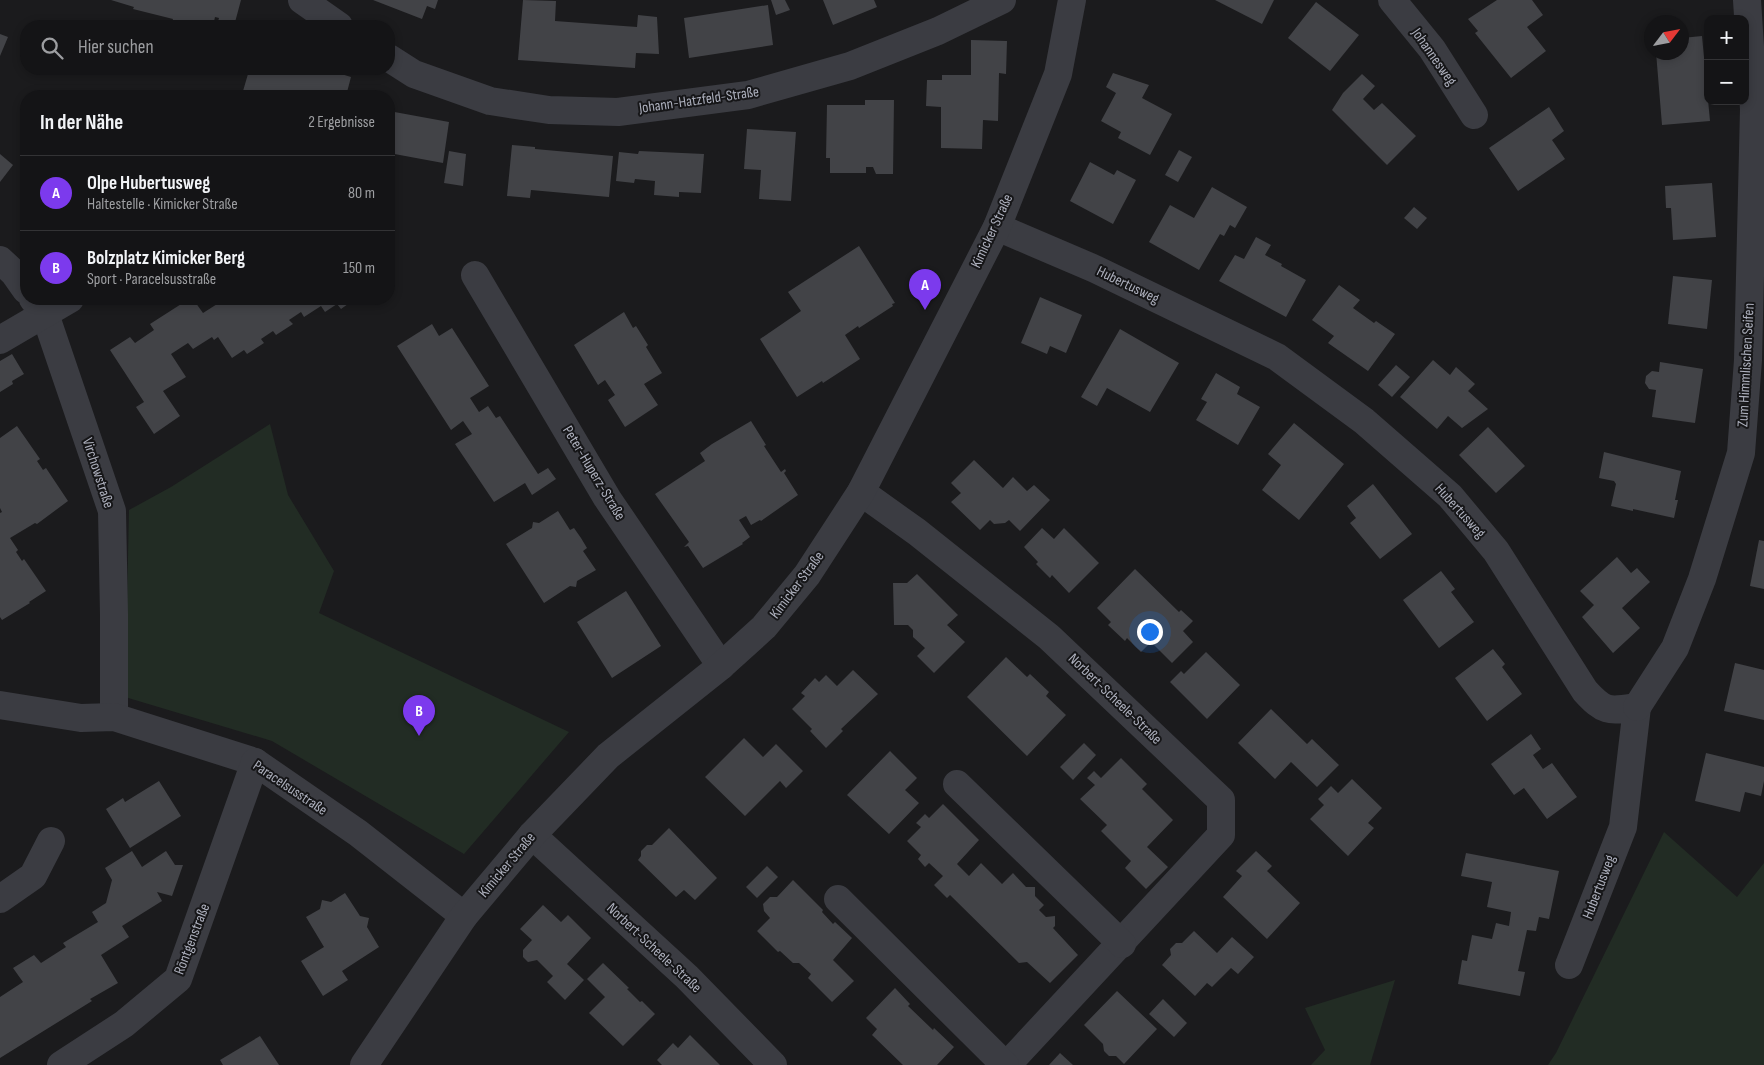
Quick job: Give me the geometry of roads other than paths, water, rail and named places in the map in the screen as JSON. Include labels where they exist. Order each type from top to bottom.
[{"type":"street","points":[[302,0],[330,20]]},
{"type":"street","name":"Johann-Hatzfeld-Straße","points":[[395,62],[414,74],[490,101],[549,110],[618,112],[748,95],[850,66],[938,31],[1002,0]]},
{"type":"street","name":"Kimicker Straße","points":[[364,1065],[464,916],[532,835],[608,756],[721,666],[764,627],[801,583],[861,492],[997,227],[1058,74],[1072,0]]},
{"type":"street","name":"Johannesweg","points":[[1392,0],[1432,49],[1474,116]]},
{"type":"street","name":"Zum Himmlischen Seifen","points":[[1637,707],[1675,648],[1702,579],[1741,453],[1748,360],[1754,119],[1747,0]]},
{"type":"street","name":"Hubertusweg","points":[[997,227],[1094,269],[1277,357],[1364,421],[1450,496],[1496,551],[1590,697],[1610,711],[1637,707],[1623,826],[1569,965]]},
{"type":"street","points":[[0,260],[20,282]]},
{"type":"street","name":"Peter-Huperz-Straße","points":[[474,275],[503,320],[607,498],[721,666]]},
{"type":"street","points":[[0,340],[39,306]]},
{"type":"street","name":"Virchowstraße","points":[[39,306],[112,511],[114,717]]},
{"type":"street","name":"Norbert-Scheele-Straße","points":[[838,900],[1006,1065],[1122,944],[1221,835],[1221,800],[1050,637],[917,532],[861,492]]},
{"type":"street","name":"Paracelsusstraße","points":[[0,705],[81,718],[114,717],[255,762],[358,833],[464,916]]},
{"type":"street","name":"Röntgenstraße","points":[[60,1065],[124,1024],[178,979],[255,762]]},
{"type":"street","points":[[957,784],[1122,944]]},
{"type":"street","name":"Norbert-Scheele-Straße","points":[[532,835],[687,977],[773,1065]]},
{"type":"street","points":[[0,899],[33,876],[51,841]]},
{"type":"place","name":"Olpe Hubertusweg","points":[[925,310]]},
{"type":"place","name":"Bolzplatz Kimicker Berg","points":[[419,736]]}]
